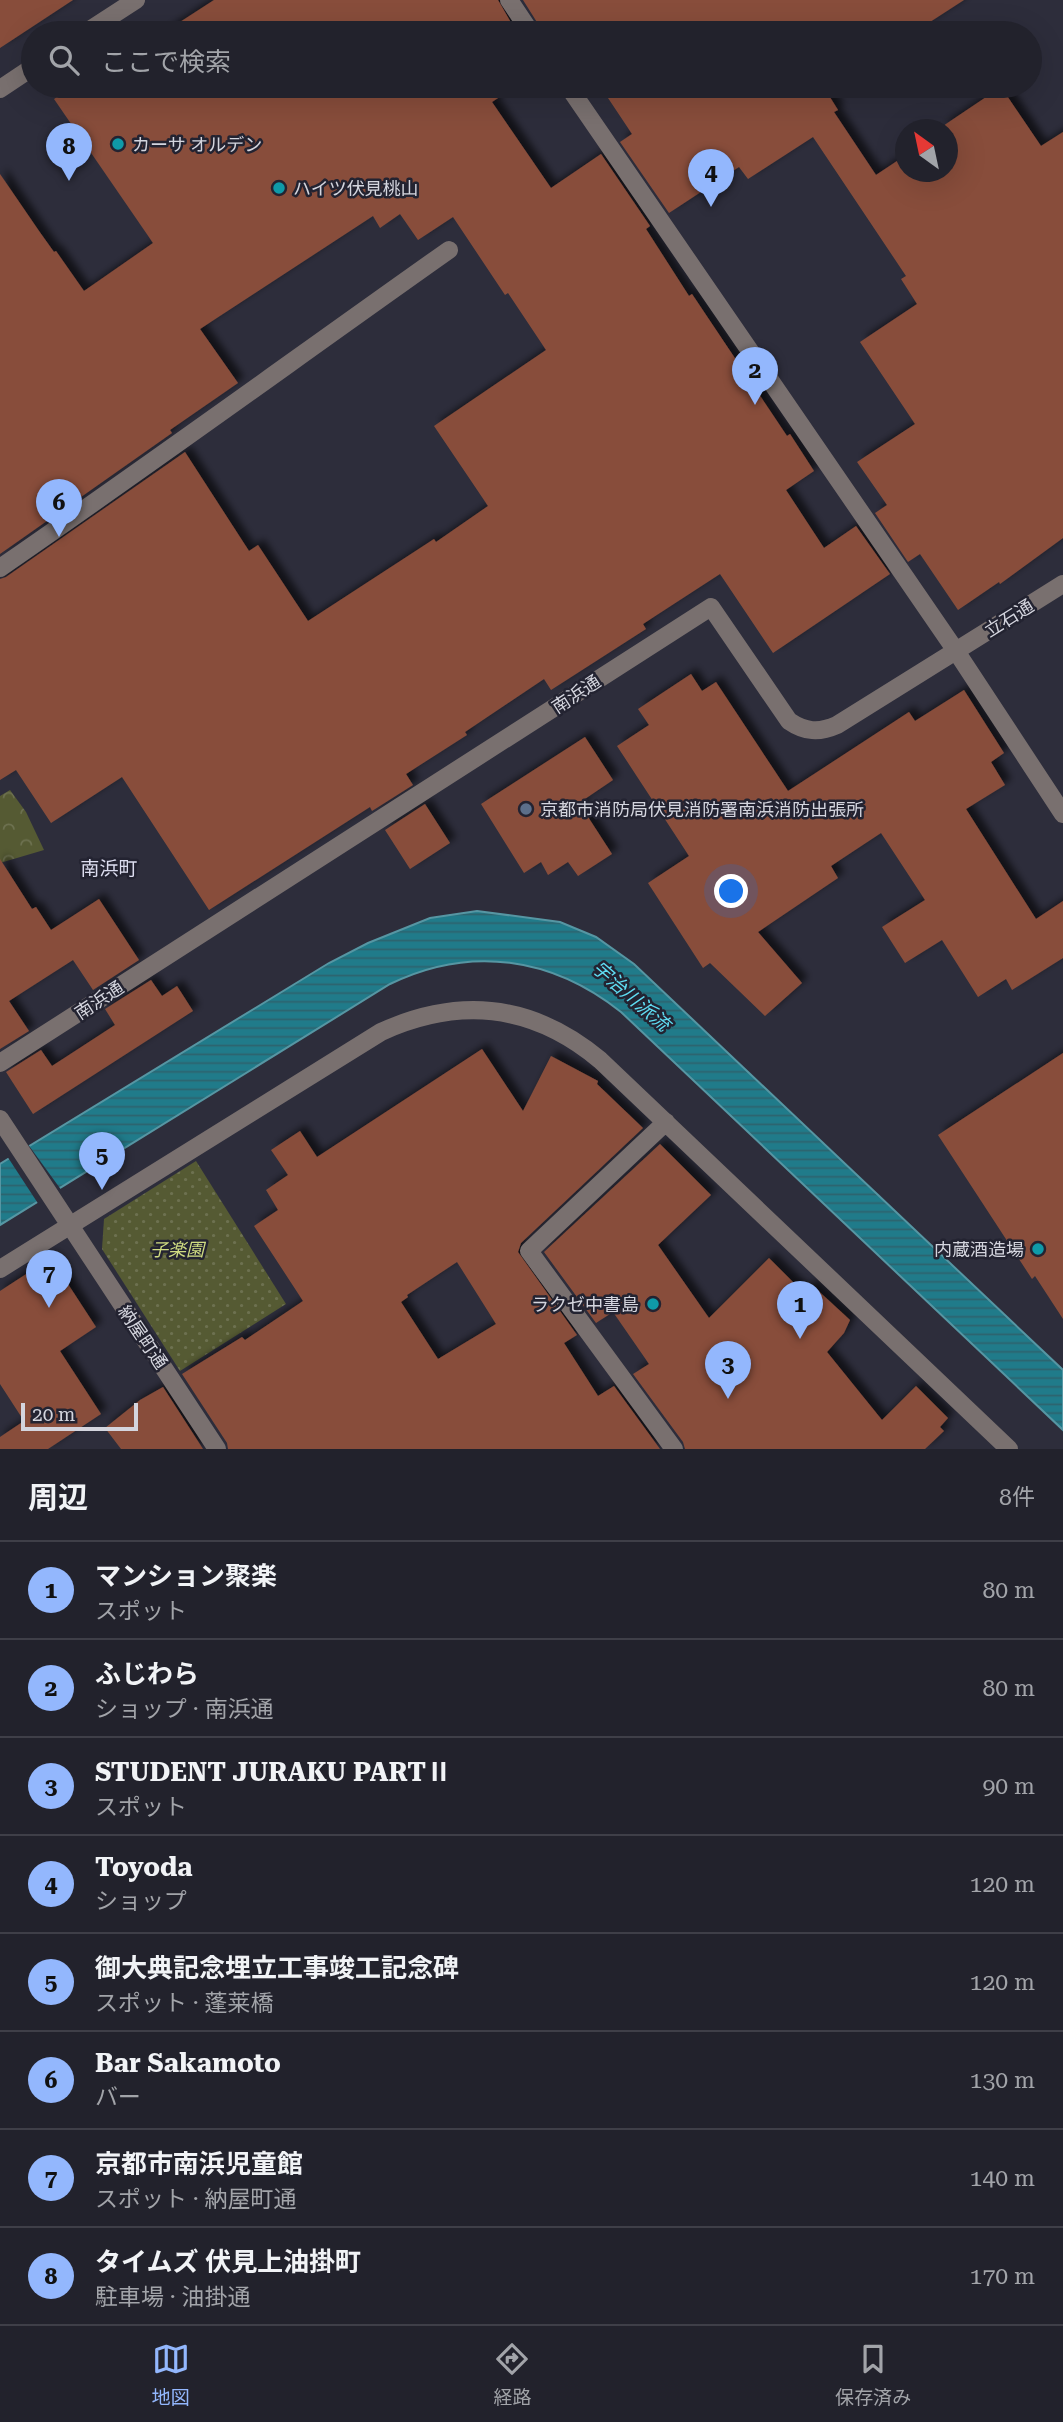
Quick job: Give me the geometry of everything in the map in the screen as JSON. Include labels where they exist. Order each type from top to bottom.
[{"type":"street","points":[[104,21],[136,0]]},
{"type":"street","points":[[509,0],[523,21]]},
{"type":"street","points":[[0,89],[21,75]]},
{"type":"street","points":[[576,98],[956,651],[1063,814]]},
{"type":"street","points":[[0,568],[449,250]]},
{"type":"street","name":"立石通","points":[[956,651],[1063,584]]},
{"type":"street","name":"南浜通","points":[[0,1063],[711,607],[789,721],[807,730],[817,731],[837,725],[956,651]]},
{"type":"street","points":[[0,1269],[65,1220],[365,1040],[397,1024],[431,1014],[467,1009],[502,1012],[553,1028],[592,1053],[1009,1449]]},
{"type":"street","name":"納屋町通","points":[[2,1122],[217,1449]]},
{"type":"street","points":[[666,1122],[529,1251],[674,1449]]},
{"type":"green space","points":[[10,790],[26,812],[44,850],[0,863],[0,796]]},
{"type":"green space","name":"子楽園","points":[[196,1161],[286,1304],[180,1371],[102,1249],[104,1219]]},
{"type":"water","name":"宇治川派流","points":[[477,911],[560,922],[596,937],[634,964],[1063,1370],[1063,1430],[621,1012],[595,993],[567,979],[510,963],[480,961],[450,964],[390,984],[0,1225],[0,1164],[329,963],[368,943],[430,918]]},
{"type":"pier","points":[[27,1143],[62,1191],[39,1205],[7,1156]]},
{"type":"building","points":[[0,0],[73,0],[41,21],[21,21],[21,34],[0,48]]},
{"type":"building","points":[[214,0],[498,0],[510,21],[182,21]]},
{"type":"building","points":[[523,0],[964,0],[932,21],[536,21]]},
{"type":"building","points":[[498,98],[492,102],[551,188],[601,154],[650,226],[646,229],[689,296],[692,294],[787,436],[790,434],[814,471],[786,490],[824,548],[856,526],[890,574],[773,653],[720,574],[643,624],[646,629],[551,690],[544,679],[465,732],[467,735],[406,774],[413,785],[372,811],[370,807],[209,910],[122,777],[51,823],[16,770],[0,780],[0,579],[185,452],[249,551],[258,545],[308,621],[434,539],[436,542],[488,506],[434,426],[546,350],[453,217],[418,240],[400,214],[380,228],[373,216],[200,329],[238,383],[0,554],[0,174],[84,291],[153,243],[54,99]]},
{"type":"building","points":[[608,98],[830,98],[838,110],[834,112],[876,175],[895,162],[895,182],[958,182],[958,119],[953,119],[985,98],[1008,98],[1041,146],[1063,132],[1063,538],[1000,584],[999,582],[958,610],[920,554],[908,562],[875,513],[887,505],[857,462],[915,424],[860,342],[917,304],[901,279],[906,276],[813,137],[748,179],[739,167],[669,213],[620,142],[632,134]]},
{"type":"building","points":[[691,674],[702,691],[716,682],[788,791],[909,712],[915,721],[964,690],[1004,753],[991,762],[1005,785],[966,809],[1036,919],[1063,901],[1063,958],[1012,990],[1006,979],[978,997],[942,940],[905,963],[882,927],[925,900],[881,833],[831,866],[838,878],[758,932],[802,983],[765,1016],[710,963],[703,968],[648,883],[689,856],[617,746],[649,725],[638,709]]},
{"type":"building","points":[[585,737],[613,780],[579,803],[612,854],[578,876],[568,862],[548,875],[541,862],[524,873],[481,804]]},
{"type":"building","points":[[425,804],[450,843],[410,869],[385,830]]},
{"type":"building","points":[[0,859],[32,909],[36,907],[51,930],[99,899],[139,960],[93,990],[73,960],[9,1001],[29,1031],[0,1049]]},
{"type":"building","points":[[151,980],[162,996],[177,986],[193,1011],[33,1114],[6,1072],[41,1050],[52,1066],[115,1025],[105,1009]]},
{"type":"building","points":[[482,1049],[523,1111],[551,1056],[598,1081],[597,1084],[643,1128],[521,1243],[518,1252],[577,1335],[564,1343],[598,1396],[614,1386],[660,1449],[228,1449],[227,1443],[182,1374],[242,1337],[245,1340],[303,1301],[254,1226],[278,1210],[266,1190],[288,1175],[271,1150],[300,1131],[317,1157]],"holes":[[[457,1262],[496,1324],[438,1359],[401,1302],[407,1295]]]},
{"type":"building","points":[[1063,1053],[1063,1319],[1035,1276],[1032,1279],[938,1135]]},
{"type":"building","points":[[660,1144],[711,1195],[658,1245],[709,1318],[769,1258],[804,1293],[812,1285],[850,1320],[844,1333],[827,1352],[882,1420],[916,1386],[948,1418],[940,1427],[944,1431],[925,1449],[685,1449],[683,1442],[633,1374],[649,1364],[613,1312],[596,1323],[544,1252]]},
{"type":"building","points":[[51,1258],[96,1327],[60,1351],[101,1414],[48,1449],[0,1449],[0,1437],[24,1421],[0,1384],[0,1291]]},
{"type":"building","points":[[163,1387],[203,1449],[121,1449],[105,1428],[140,1400]]},
{"type":"place","name":"カーサ オルデン","points":[[118,144]]},
{"type":"place","name":"タイムズ 伏見上油掛町","points":[[69,181]]},
{"type":"place","name":"ハイツ伏見桃山","points":[[279,188]]},
{"type":"place","name":"Toyoda","points":[[711,207]]},
{"type":"place","name":"ふじわら","points":[[755,405]]},
{"type":"place","name":"Bar Sakamoto","points":[[59,537]]},
{"type":"place","name":"京都市消防局伏見消防署南浜消防出張所","points":[[526,809]]},
{"type":"place","name":"御大典記念埋立工事竣工記念碑","points":[[102,1190]]},
{"type":"place","name":"内蔵酒造場","points":[[1038,1249]]},
{"type":"place","name":"ラクゼ中書島","points":[[653,1304]]},
{"type":"place","name":"京都市南浜児童館","points":[[49,1308]]},
{"type":"place","name":"マンション聚楽","points":[[800,1339]]},
{"type":"place","name":"STUDENT JURAKU PARTⅡ","points":[[728,1399]]},
{"type":"district","name":"南浜町","points":[[109,868]]}]
